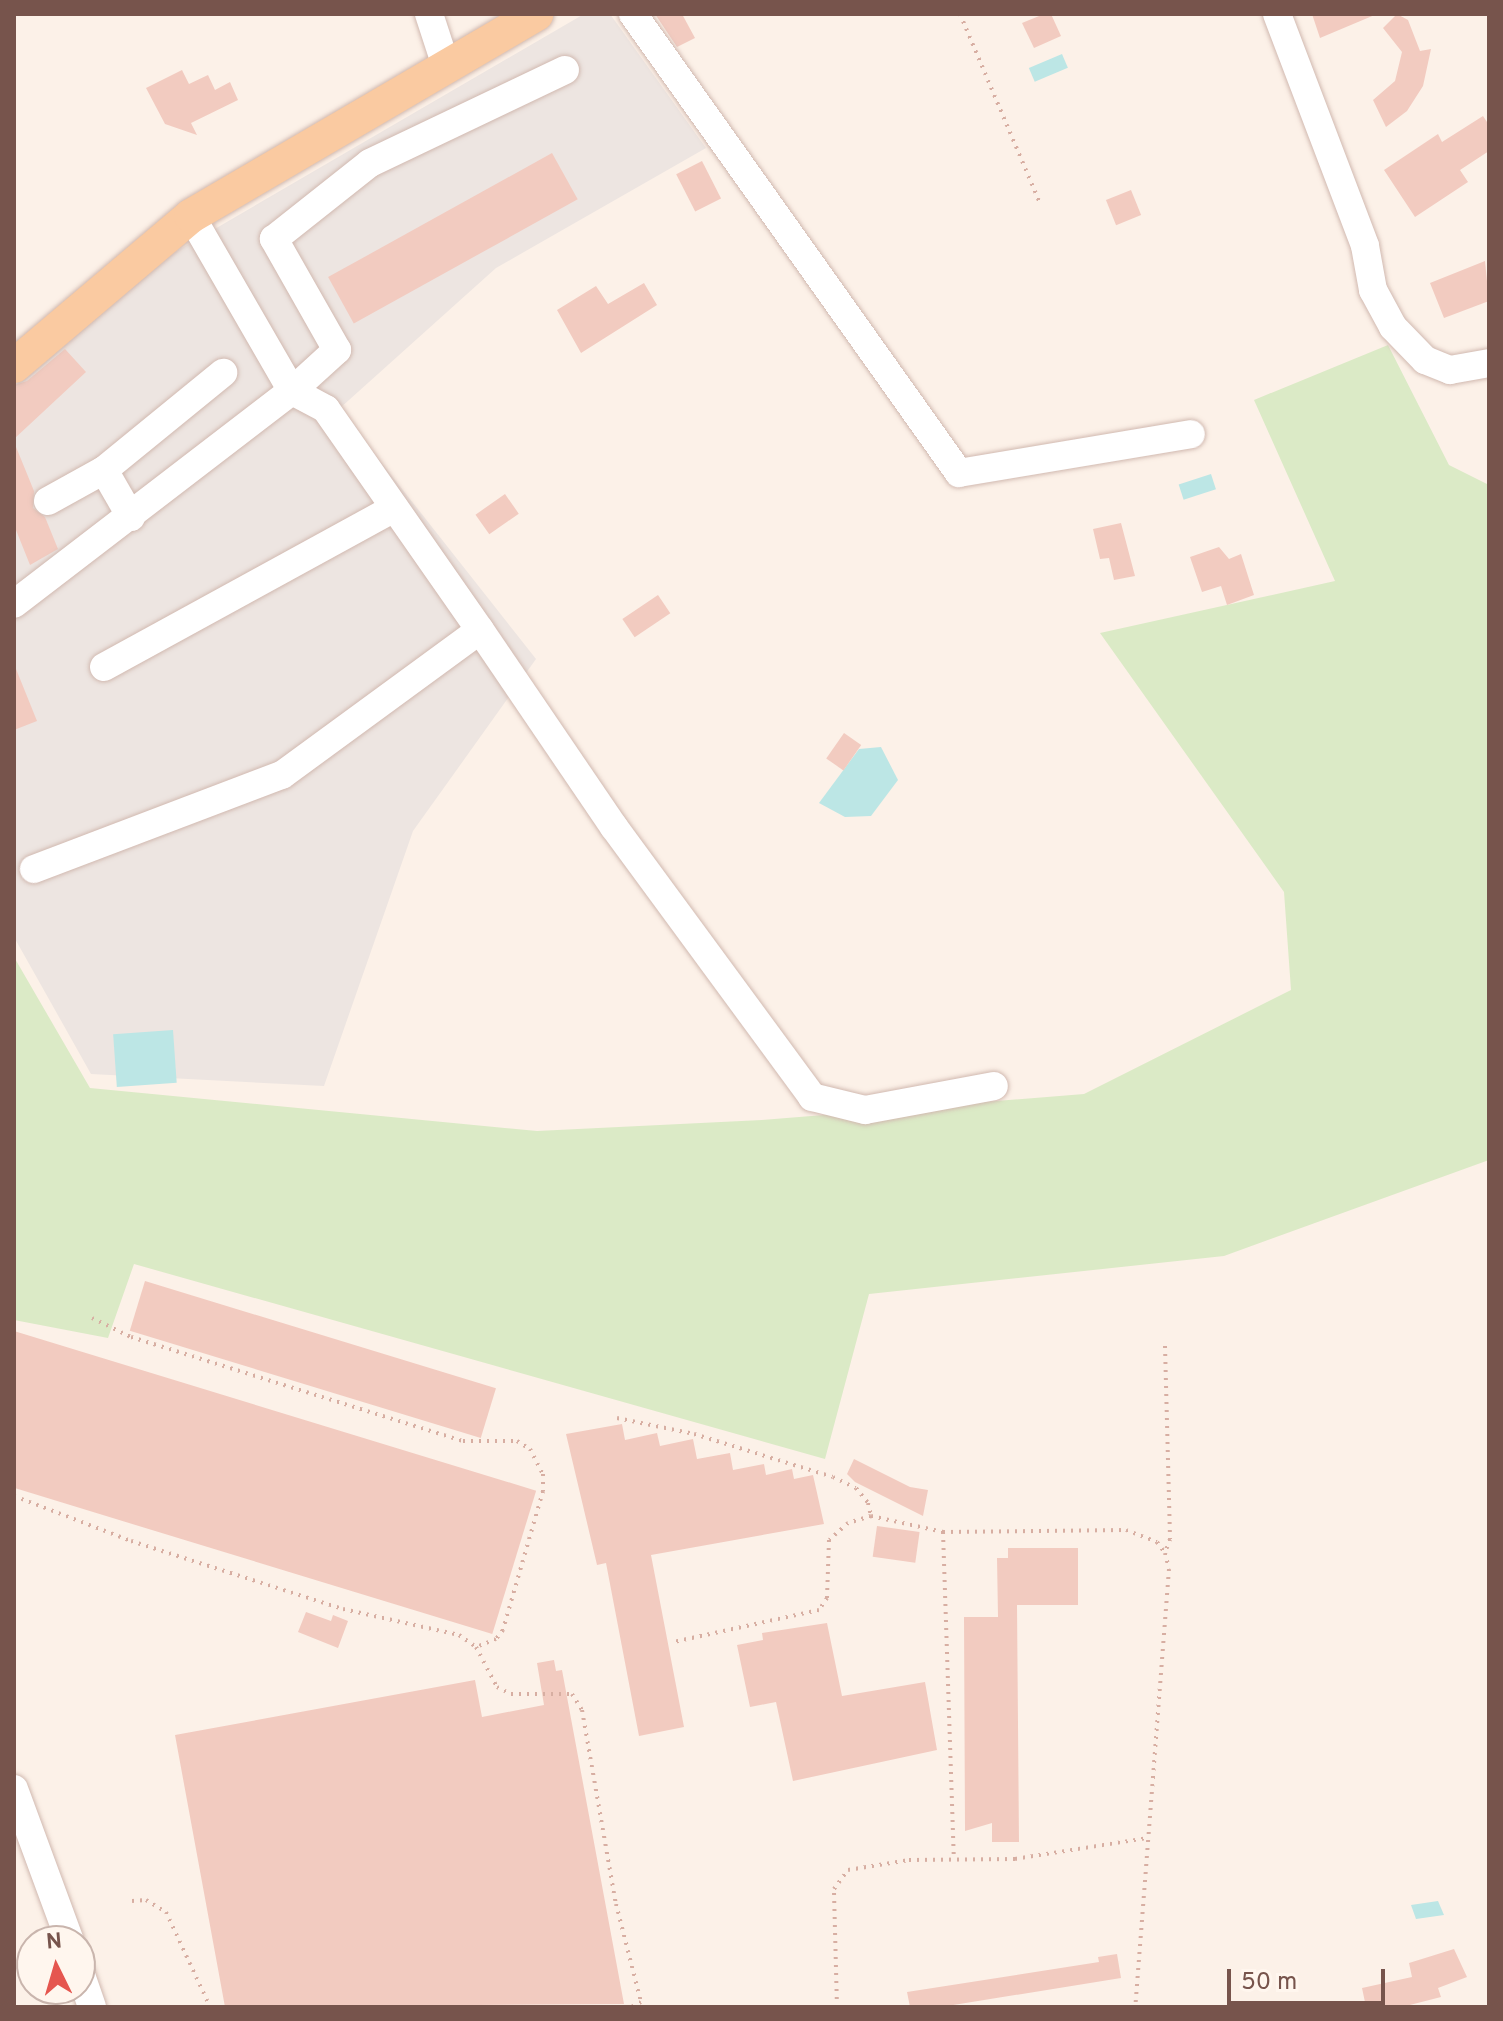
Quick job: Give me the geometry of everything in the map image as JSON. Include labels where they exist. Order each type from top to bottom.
[{"type":"main road","points":[[14,366],[191,216],[536,14]]},
{"type":"street","points":[[429,14],[446,66]]},
{"type":"street","points":[[633,14],[959,473],[1191,434]]},
{"type":"street","points":[[1277,14],[1365,246],[1373,290],[1393,327],[1425,360],[1450,370],[1489,363]]},
{"type":"street","points":[[14,604],[292,391],[337,350],[274,239],[370,163],[565,70]]},
{"type":"street","points":[[191,216],[292,391],[326,409],[614,827],[812,1097],[865,1110],[994,1086]]},
{"type":"street","points":[[48,501],[104,470],[223,373]]},
{"type":"street","points":[[104,470],[131,517]]},
{"type":"street","points":[[104,667],[394,508]]},
{"type":"street","points":[[34,869],[282,775],[480,630]]},
{"type":"street","points":[[14,1789],[64,1925]]},
{"type":"path","points":[[960,14],[1040,203]]},
{"type":"path","points":[[92,1318],[131,1337],[463,1441],[517,1441],[530,1449],[543,1474],[543,1491],[503,1630],[496,1639],[476,1647]]},
{"type":"path","points":[[1165,1346],[1170,1539],[1165,1553]]},
{"type":"path","points":[[617,1418],[694,1434],[833,1477],[856,1488],[871,1516]]},
{"type":"path","points":[[14,1496],[131,1541],[343,1609],[459,1635],[476,1647],[497,1687],[511,1694],[565,1693],[578,1700],[616,1904],[642,2005],[631,2007]]},
{"type":"path","points":[[673,1642],[819,1610],[827,1598],[829,1540],[848,1523],[871,1516],[943,1532],[1126,1530],[1157,1542],[1165,1553],[1169,1569],[1135,2007]]},
{"type":"path","points":[[943,1532],[954,1857]]},
{"type":"path","points":[[837,2007],[834,1889],[848,1870],[954,1857],[999,1860],[1149,1838]]},
{"type":"path","points":[[132,1901],[146,1900],[166,1912],[210,2007]]},
{"type":"shaded area","points":[[584,14],[610,14],[706,148],[496,268],[339,409],[536,659],[413,831],[324,1086],[91,1074],[14,937],[14,386],[170,255]]},
{"type":"green space","points":[[1388,345],[1449,465],[1489,485],[1489,1160],[1224,1256],[869,1294],[825,1459],[134,1264],[108,1338],[14,1320],[14,957],[90,1088],[537,1131],[762,1120],[1084,1094],[1291,990],[1284,892],[1100,633],[1335,581],[1254,400]]},
{"type":"water","points":[[1062,54],[1068,68],[1035,82],[1029,68]]},
{"type":"water","points":[[1211,474],[1216,489],[1184,500],[1179,485]]},
{"type":"water","points":[[881,747],[898,780],[871,816],[845,817],[819,803],[859,749]]},
{"type":"water","points":[[173,1030],[177,1083],[117,1087],[113,1034]]},
{"type":"water","points":[[1438,1901],[1444,1915],[1416,1919],[1411,1905]]},
{"type":"building","points":[[655,14],[682,14],[695,38],[677,47]]},
{"type":"building","points":[[1051,14],[1061,36],[1034,48],[1022,23]]},
{"type":"building","points":[[1312,14],[1377,14],[1320,38]]},
{"type":"building","points":[[1397,14],[1408,20],[1420,51],[1431,49],[1423,86],[1407,111],[1386,127],[1373,100],[1395,81],[1402,52],[1383,28]]},
{"type":"building","points":[[182,70],[189,84],[208,75],[215,90],[230,82],[238,100],[191,123],[197,135],[165,124],[146,88]]},
{"type":"building","points":[[1483,116],[1489,125],[1489,151],[1460,170],[1468,182],[1415,217],[1384,170],[1438,134],[1442,142]]},
{"type":"building","points":[[552,153],[578,199],[354,323],[328,277]]},
{"type":"building","points":[[702,161],[721,198],[695,212],[676,174]]},
{"type":"building","points":[[1131,190],[1141,215],[1116,225],[1106,200]]},
{"type":"building","points":[[1485,261],[1489,301],[1444,318],[1430,283]]},
{"type":"building","points":[[644,283],[657,305],[581,353],[557,310],[596,286],[608,304]]},
{"type":"building","points":[[65,349],[86,372],[14,439],[14,385],[27,381]]},
{"type":"building","points":[[14,442],[34,491],[33,508],[45,517],[58,549],[30,565],[14,525]]},
{"type":"building","points":[[505,494],[519,514],[489,534],[476,515]]},
{"type":"building","points":[[1121,523],[1135,576],[1114,580],[1109,558],[1100,559],[1093,529]]},
{"type":"building","points":[[1219,547],[1229,559],[1241,554],[1254,595],[1227,605],[1221,586],[1202,592],[1190,557]]},
{"type":"building","points":[[658,595],[670,613],[635,637],[622,619]]},
{"type":"building","points":[[14,664],[37,721],[14,730]]},
{"type":"building","points":[[844,733],[861,745],[843,770],[826,758]]},
{"type":"building","points":[[145,1281],[496,1388],[481,1438],[130,1331]]},
{"type":"building","points":[[14,1331],[536,1491],[492,1634],[14,1488]]},
{"type":"building","points":[[622,1424],[625,1440],[657,1433],[660,1446],[693,1439],[697,1459],[730,1453],[733,1470],[764,1464],[766,1475],[792,1469],[794,1479],[813,1475],[824,1524],[651,1555],[684,1727],[639,1736],[606,1563],[597,1565],[566,1434]]},
{"type":"building","points":[[854,1459],[910,1487],[928,1490],[923,1516],[855,1482],[847,1474]]},
{"type":"building","points":[[877,1526],[920,1532],[915,1563],[873,1557]]},
{"type":"building","points":[[1008,1548],[1078,1548],[1078,1605],[1017,1605],[1019,1842],[992,1842],[992,1823],[965,1831],[964,1617],[998,1617],[997,1558],[1008,1558]]},
{"type":"building","points":[[306,1612],[331,1621],[333,1615],[348,1621],[338,1648],[298,1632]]},
{"type":"building","points":[[827,1623],[842,1696],[925,1682],[937,1750],[793,1781],[776,1702],[750,1707],[737,1645],[763,1640],[762,1633]]},
{"type":"building","points":[[554,1660],[556,1671],[562,1670],[624,2004],[225,2007],[175,1735],[475,1680],[482,1717],[544,1705],[537,1663]]},
{"type":"building","points":[[1454,1949],[1467,1977],[1438,1988],[1441,1997],[1402,2007],[1366,2007],[1362,1988],[1412,1977],[1409,1963]]},
{"type":"building","points":[[1117,1954],[1121,1978],[941,2007],[910,2007],[907,1992],[1099,1962],[1098,1957]]}]
